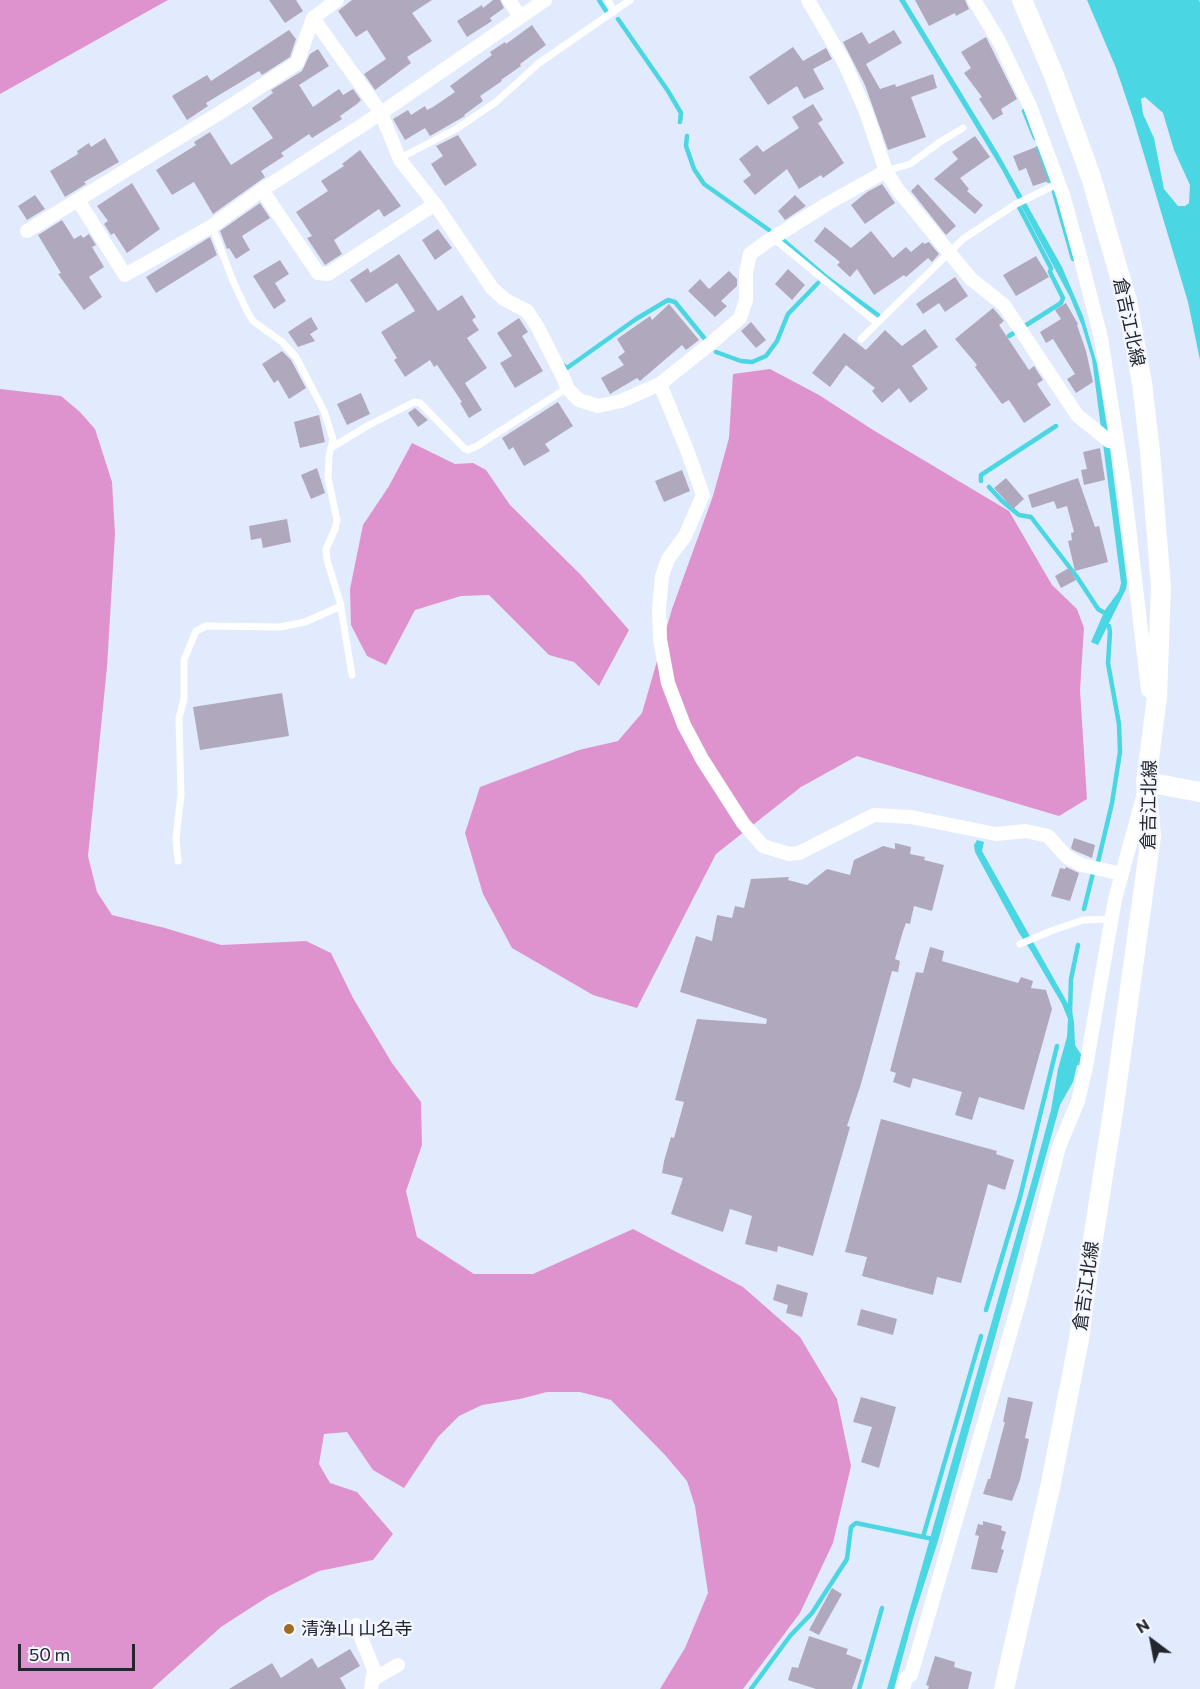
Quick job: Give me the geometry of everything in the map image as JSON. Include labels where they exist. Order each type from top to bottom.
[{"type":"main road","name":"倉吉江北線","points":[[1004,1689],[1050,1488],[1079,1339],[1151,836],[1146,782],[1157,697],[1161,586],[1142,383],[1127,301],[1091,177],[1055,78],[1022,2]]},
{"type":"main road","points":[[1146,782],[1200,792]]},
{"type":"street","points":[[27,231],[297,63],[313,18],[338,0]]},
{"type":"street","points":[[509,0],[520,17]]},
{"type":"street","points":[[78,200],[124,275],[212,226],[545,0]]},
{"type":"street","points":[[808,0],[844,62],[866,112],[886,171],[898,190],[971,279],[1004,306],[1077,415],[1109,441],[1117,441]]},
{"type":"street","points":[[974,0],[999,41],[1025,95],[1063,195],[1080,256],[1101,338],[1117,441],[1148,690],[1157,697]]},
{"type":"street","points":[[313,18],[381,113],[400,159],[435,204],[492,288],[504,299],[527,311],[537,326],[567,388],[579,400],[598,406],[621,400],[660,384],[740,318],[746,300],[746,273],[750,254],[886,171]]},
{"type":"street","points":[[262,190],[318,273],[328,274],[435,204]]},
{"type":"street","points":[[660,384],[703,495],[685,536],[668,559],[662,576],[659,608],[660,639],[668,684],[684,725],[702,759],[743,823],[762,846],[789,854],[799,853],[874,815],[911,817],[996,834],[1026,831],[1048,836],[1067,856],[1082,865],[1122,873]]},
{"type":"street","points":[[903,1689],[906,1678],[911,1675],[1016,1314],[1059,1147],[1078,1101],[1112,919],[1146,782]]},
{"type":"street","points":[[356,1625],[374,1670],[372,1684]]},
{"type":"street","points":[[372,1684],[398,1665]]},
{"type":"lane","points":[[608,0],[614,12]]},
{"type":"lane","points":[[400,159],[456,129],[488,108],[539,63],[630,0]]},
{"type":"lane","points":[[886,171],[910,164],[963,128]]},
{"type":"lane","points":[[861,339],[963,239],[991,219],[1053,186]]},
{"type":"lane","points":[[212,226],[248,313],[253,321],[282,342],[296,357],[324,411],[333,439],[328,478],[337,520],[326,549],[327,560],[341,606],[352,675]]},
{"type":"lane","points":[[773,238],[877,323]]},
{"type":"lane","points":[[331,448],[414,402],[420,403],[468,450],[567,388]]},
{"type":"lane","points":[[178,861],[176,838],[181,795],[179,718],[184,699],[184,660],[195,631],[206,626],[280,627],[304,622],[341,606]]},
{"type":"lane","points":[[1020,944],[1083,920],[1112,919]]},
{"type":"shaded area","points":[[0,0],[168,0],[0,94]]},
{"type":"shaded area","points":[[770,369],[819,395],[1009,511],[1052,585],[1077,609],[1084,628],[1080,690],[1087,799],[1059,816],[857,756],[801,787],[716,854],[637,1008],[593,995],[512,948],[483,894],[465,833],[480,787],[579,750],[618,741],[642,713],[672,609],[713,496],[729,438],[733,374]]},
{"type":"shaded area","points":[[0,389],[61,396],[95,429],[112,482],[115,534],[107,667],[88,856],[97,892],[112,915],[221,945],[306,941],[331,953],[353,998],[392,1063],[421,1102],[422,1145],[406,1191],[417,1237],[474,1274],[533,1274],[633,1229],[743,1287],[800,1337],[837,1399],[851,1466],[833,1543],[800,1613],[743,1689],[660,1689],[685,1648],[708,1593],[695,1506],[687,1481],[611,1400],[580,1392],[547,1392],[482,1405],[459,1416],[438,1437],[404,1488],[373,1470],[347,1432],[324,1434],[319,1464],[330,1483],[357,1492],[393,1534],[373,1560],[319,1571],[269,1596],[221,1627],[152,1689],[0,1689]]},
{"type":"shaded area","points":[[412,443],[455,464],[473,463],[486,470],[510,505],[580,574],[629,630],[599,686],[574,662],[549,655],[489,595],[461,596],[415,610],[386,665],[367,656],[351,625],[350,589],[363,525],[389,486]]},
{"type":"water","points":[[899,0],[905,0],[998,153],[1062,267],[1083,316],[1097,364],[1127,582],[1126,589],[1098,645],[1091,642],[1105,610],[1119,591],[1121,583],[1092,359],[1082,326],[1070,297],[1002,170]]},
{"type":"water","points":[[1087,0],[1199,0],[1200,360],[1188,302],[1116,68]],"holes":[[[1145,97],[1163,113],[1174,150],[1190,185],[1189,203],[1185,206],[1178,206],[1164,189],[1154,138],[1143,114],[1141,99]]]},
{"type":"water","points":[[977,840],[984,842],[982,851],[1072,1011],[1075,1045],[1082,1056],[1073,1082],[1060,1105],[938,1541],[894,1689],[887,1689],[1031,1184],[1051,1110],[1058,1069],[1067,1037],[1068,1019],[1062,1004],[1019,933],[975,852],[974,845]]},
{"type":"building","points":[[269,0],[296,0],[303,11],[285,23]]},
{"type":"building","points":[[352,0],[432,0],[412,13],[432,41],[407,57],[411,63],[375,90],[364,74],[386,59],[367,30],[356,37],[338,11]]},
{"type":"building","points":[[493,0],[500,0],[504,8],[490,18],[492,21],[467,37],[457,21],[482,5],[483,8]]},
{"type":"building","points":[[915,0],[965,0],[969,9],[929,26]]},
{"type":"building","points":[[532,25],[546,45],[480,96],[483,101],[465,116],[430,136],[425,128],[405,140],[393,119],[408,110],[411,115],[425,106],[427,110],[433,107],[455,92],[450,86],[492,55],[490,52],[505,42],[506,44]]},
{"type":"building","points":[[289,30],[296,39],[290,57],[262,75],[259,71],[206,103],[208,106],[187,120],[172,96],[207,75],[211,81]]},
{"type":"building","points":[[894,30],[902,43],[866,64],[880,89],[895,84],[896,87],[933,74],[937,88],[911,97],[926,137],[888,150],[865,85],[843,42],[862,32],[869,44]]},
{"type":"building","points":[[986,37],[1017,99],[1001,109],[1003,114],[993,120],[979,99],[982,97],[964,73],[971,68],[961,52]]},
{"type":"building","points":[[793,47],[803,61],[826,48],[832,59],[813,69],[824,89],[804,99],[797,86],[768,105],[749,77]]},
{"type":"building","points":[[318,49],[329,66],[299,85],[313,107],[339,89],[343,95],[353,89],[361,100],[340,116],[342,119],[312,138],[309,134],[281,153],[284,156],[261,171],[265,177],[213,214],[194,182],[172,195],[156,170],[196,145],[194,142],[210,132],[231,165],[273,138],[252,108],[273,93],[271,90],[302,71],[310,54]]},
{"type":"building","points":[[813,104],[823,120],[818,123],[844,163],[823,178],[821,175],[799,189],[787,169],[755,195],[743,181],[751,175],[739,159],[757,145],[763,152],[799,128],[792,117]]},
{"type":"building","points":[[458,135],[477,165],[445,186],[431,164],[443,156],[436,146]]},
{"type":"building","points":[[975,136],[990,157],[960,178],[969,189],[967,191],[983,205],[975,214],[934,179],[958,159],[952,152]]},
{"type":"building","points":[[105,138],[119,162],[84,182],[86,184],[65,197],[50,171],[78,154],[77,151],[89,143],[91,147]]},
{"type":"building","points":[[1036,147],[1048,181],[1033,186],[1026,168],[1019,171],[1013,156]]},
{"type":"building","points":[[360,150],[401,206],[384,217],[379,209],[334,240],[342,254],[325,265],[307,238],[312,236],[296,212],[328,191],[321,181],[344,166],[342,164]]},
{"type":"building","points":[[132,183],[160,229],[127,253],[114,233],[111,235],[104,224],[108,221],[97,206]]},
{"type":"building","points":[[882,184],[895,203],[865,224],[851,205]]},
{"type":"building","points":[[918,184],[956,226],[946,235],[911,191]]},
{"type":"building","points":[[35,195],[45,209],[27,220],[18,206]]},
{"type":"building","points":[[795,195],[806,206],[785,220],[778,211]]},
{"type":"building","points":[[260,203],[270,218],[242,236],[250,250],[236,259],[229,248],[227,249],[220,231]]},
{"type":"building","points":[[62,220],[74,239],[81,235],[83,238],[89,234],[96,245],[92,247],[104,267],[89,277],[102,297],[84,310],[58,274],[61,273],[38,235]]},
{"type":"building","points":[[825,227],[851,248],[871,231],[893,258],[906,247],[911,252],[923,242],[924,244],[929,242],[939,254],[932,262],[928,258],[906,277],[904,275],[874,295],[857,269],[850,277],[837,265],[840,262],[814,241]]},
{"type":"building","points":[[438,229],[452,248],[435,260],[422,240]]},
{"type":"building","points":[[210,237],[217,255],[156,293],[146,277]]},
{"type":"building","points":[[399,254],[438,311],[462,295],[476,317],[472,320],[479,330],[467,338],[487,368],[465,383],[482,410],[469,418],[460,403],[462,402],[437,365],[434,367],[430,360],[405,377],[394,360],[397,358],[381,332],[415,311],[397,283],[366,303],[350,280],[368,268],[370,273]]},
{"type":"building","points":[[1036,256],[1049,277],[1016,296],[1003,275]]},
{"type":"building","points":[[280,260],[289,274],[275,283],[286,301],[274,309],[253,276]]},
{"type":"building","points":[[788,269],[805,285],[792,300],[775,284]]},
{"type":"building","points":[[729,271],[737,279],[737,286],[721,301],[727,306],[715,317],[688,291],[700,279],[709,289]]},
{"type":"building","points":[[955,277],[968,296],[945,312],[939,303],[923,314],[916,304]]},
{"type":"building","points":[[1066,303],[1078,324],[1093,382],[1076,393],[1067,379],[1075,374],[1053,339],[1046,343],[1040,332],[1061,319],[1055,310]]},
{"type":"building","points":[[669,304],[699,340],[686,350],[682,345],[640,381],[637,378],[610,394],[601,378],[624,365],[618,357],[625,352],[617,339],[650,316],[652,320]]},
{"type":"building","points":[[993,308],[1004,321],[999,325],[1029,370],[1034,366],[1043,380],[1037,384],[1051,405],[1024,423],[1009,400],[1002,404],[975,367],[977,365],[955,339]]},
{"type":"building","points":[[311,317],[318,329],[310,334],[315,341],[298,347],[288,332]]},
{"type":"building","points":[[519,318],[528,332],[522,336],[543,371],[515,388],[500,363],[512,356],[497,333]]},
{"type":"building","points":[[751,322],[766,340],[756,348],[741,331]]},
{"type":"building","points":[[925,329],[938,347],[912,366],[928,389],[910,403],[899,388],[882,403],[872,391],[875,388],[846,365],[830,387],[812,373],[844,333],[866,350],[885,330],[902,346]]},
{"type":"building","points":[[282,351],[291,360],[306,388],[289,399],[278,380],[274,383],[262,364]]},
{"type":"building","points":[[361,393],[370,414],[347,425],[337,404]]},
{"type":"building","points":[[558,402],[573,426],[545,444],[550,451],[524,466],[513,447],[509,450],[502,438]]},
{"type":"building","points":[[415,408],[428,420],[418,427],[408,413]]},
{"type":"building","points":[[319,415],[325,442],[300,448],[294,422]]},
{"type":"building","points":[[1100,448],[1105,480],[1084,485],[1081,470],[1087,469],[1083,452]]},
{"type":"building","points":[[317,468],[325,493],[311,499],[301,475]]},
{"type":"building","points":[[682,470],[690,491],[664,502],[655,481]]},
{"type":"building","points":[[1006,478],[1024,499],[1013,509],[994,488]]},
{"type":"building","points":[[1078,478],[1095,527],[1099,526],[1108,562],[1075,571],[1068,541],[1072,540],[1071,533],[1074,532],[1067,506],[1057,509],[1054,501],[1032,508],[1028,495]]},
{"type":"building","points":[[287,519],[291,542],[263,548],[261,538],[251,540],[249,526]]},
{"type":"building","points":[[1069,568],[1076,580],[1061,588],[1055,576]]},
{"type":"building","points":[[282,693],[289,736],[200,750],[193,707]]},
{"type":"building","points":[[1074,838],[1095,845],[1092,858],[1071,848]]},
{"type":"building","points":[[895,843],[911,847],[910,854],[944,865],[932,911],[914,906],[910,924],[906,923],[903,931],[895,959],[900,961],[898,972],[892,971],[847,1126],[850,1127],[813,1256],[778,1246],[777,1252],[745,1244],[752,1216],[730,1209],[723,1232],[671,1214],[683,1178],[662,1173],[671,1137],[674,1138],[684,1102],[675,1100],[697,1019],[766,1024],[767,1019],[680,992],[696,936],[712,941],[717,915],[732,918],[735,906],[744,908],[751,879],[789,877],[788,880],[807,885],[827,869],[850,875],[854,860],[883,846],[895,849]]},
{"type":"building","points":[[1066,867],[1079,873],[1070,901],[1051,896],[1060,868],[1065,869]]},
{"type":"building","points":[[930,947],[944,951],[942,961],[1018,983],[1021,977],[1033,981],[1031,988],[1046,990],[1052,1009],[1024,1110],[979,1097],[972,1120],[955,1115],[962,1092],[913,1078],[910,1088],[893,1082],[896,1073],[890,1071],[916,972],[923,973]]},
{"type":"building","points":[[881,1119],[997,1151],[996,1154],[1014,1160],[1005,1190],[988,1184],[961,1283],[937,1277],[933,1295],[862,1276],[867,1257],[845,1252]]},
{"type":"building","points":[[777,1284],[808,1293],[802,1317],[786,1313],[788,1305],[773,1300]]},
{"type":"building","points":[[861,1309],[897,1319],[893,1335],[857,1325]]},
{"type":"building","points":[[861,1397],[896,1407],[879,1468],[861,1462],[872,1427],[853,1422]]},
{"type":"building","points":[[1008,1397],[1033,1402],[1025,1438],[1029,1439],[1020,1480],[1012,1501],[983,1494],[988,1479],[990,1479],[1005,1422],[1003,1422]]},
{"type":"building","points":[[983,1521],[1002,1526],[1001,1530],[1006,1532],[1001,1549],[1004,1550],[997,1573],[971,1569],[979,1536],[975,1535],[978,1524],[983,1525]]},
{"type":"building","points":[[832,1588],[842,1594],[819,1635],[809,1630]]},
{"type":"building","points":[[809,1636],[848,1649],[846,1654],[862,1660],[852,1689],[816,1689],[788,1680],[792,1667],[798,1668]]},
{"type":"building","points":[[350,1649],[360,1666],[340,1678],[346,1689],[229,1689],[272,1663],[281,1678],[312,1658],[318,1668]]},
{"type":"building","points":[[935,1656],[955,1662],[954,1667],[972,1672],[968,1689],[928,1689],[929,1686],[926,1685]]},
{"type":"waterway","points":[[599,0],[606,11]]},
{"type":"waterway","points":[[618,19],[668,91],[681,113],[680,122]]},
{"type":"waterway","points":[[1024,111],[1035,138]]},
{"type":"waterway","points":[[687,136],[686,146],[694,169],[704,184],[769,230]]},
{"type":"waterway","points":[[1038,148],[1049,181]]},
{"type":"waterway","points":[[1054,192],[1073,259]]},
{"type":"waterway","points":[[1009,336],[1061,303],[1063,298],[1050,272],[1051,268],[1019,207]]},
{"type":"waterway","points":[[784,241],[826,277],[878,315]]},
{"type":"waterway","points":[[716,352],[741,361],[752,362],[766,356],[777,341],[788,314],[818,283]]},
{"type":"waterway","points":[[563,365],[567,368],[636,319],[668,300],[675,302],[705,339]]},
{"type":"waterway","points":[[981,481],[981,475],[1056,426]]},
{"type":"waterway","points":[[989,487],[1019,515],[1031,517],[1077,577],[1098,609],[1103,612]]},
{"type":"waterway","points":[[1098,862],[1112,803],[1120,752],[1119,724],[1108,663],[1109,626]]},
{"type":"waterway","points":[[1084,909],[1093,873]]},
{"type":"waterway","points":[[1070,1013],[1071,979],[1078,945]]},
{"type":"waterway","points":[[986,1310],[1020,1197],[1057,1046]]},
{"type":"waterway","points":[[923,1537],[981,1336]]},
{"type":"waterway","points":[[751,1689],[790,1636],[812,1613],[847,1559],[851,1527],[856,1523],[933,1539]]},
{"type":"waterway","points":[[859,1689],[882,1608]]},
{"type":"place","name":"清浄山 山名寺","points":[[289,1629]]}]
